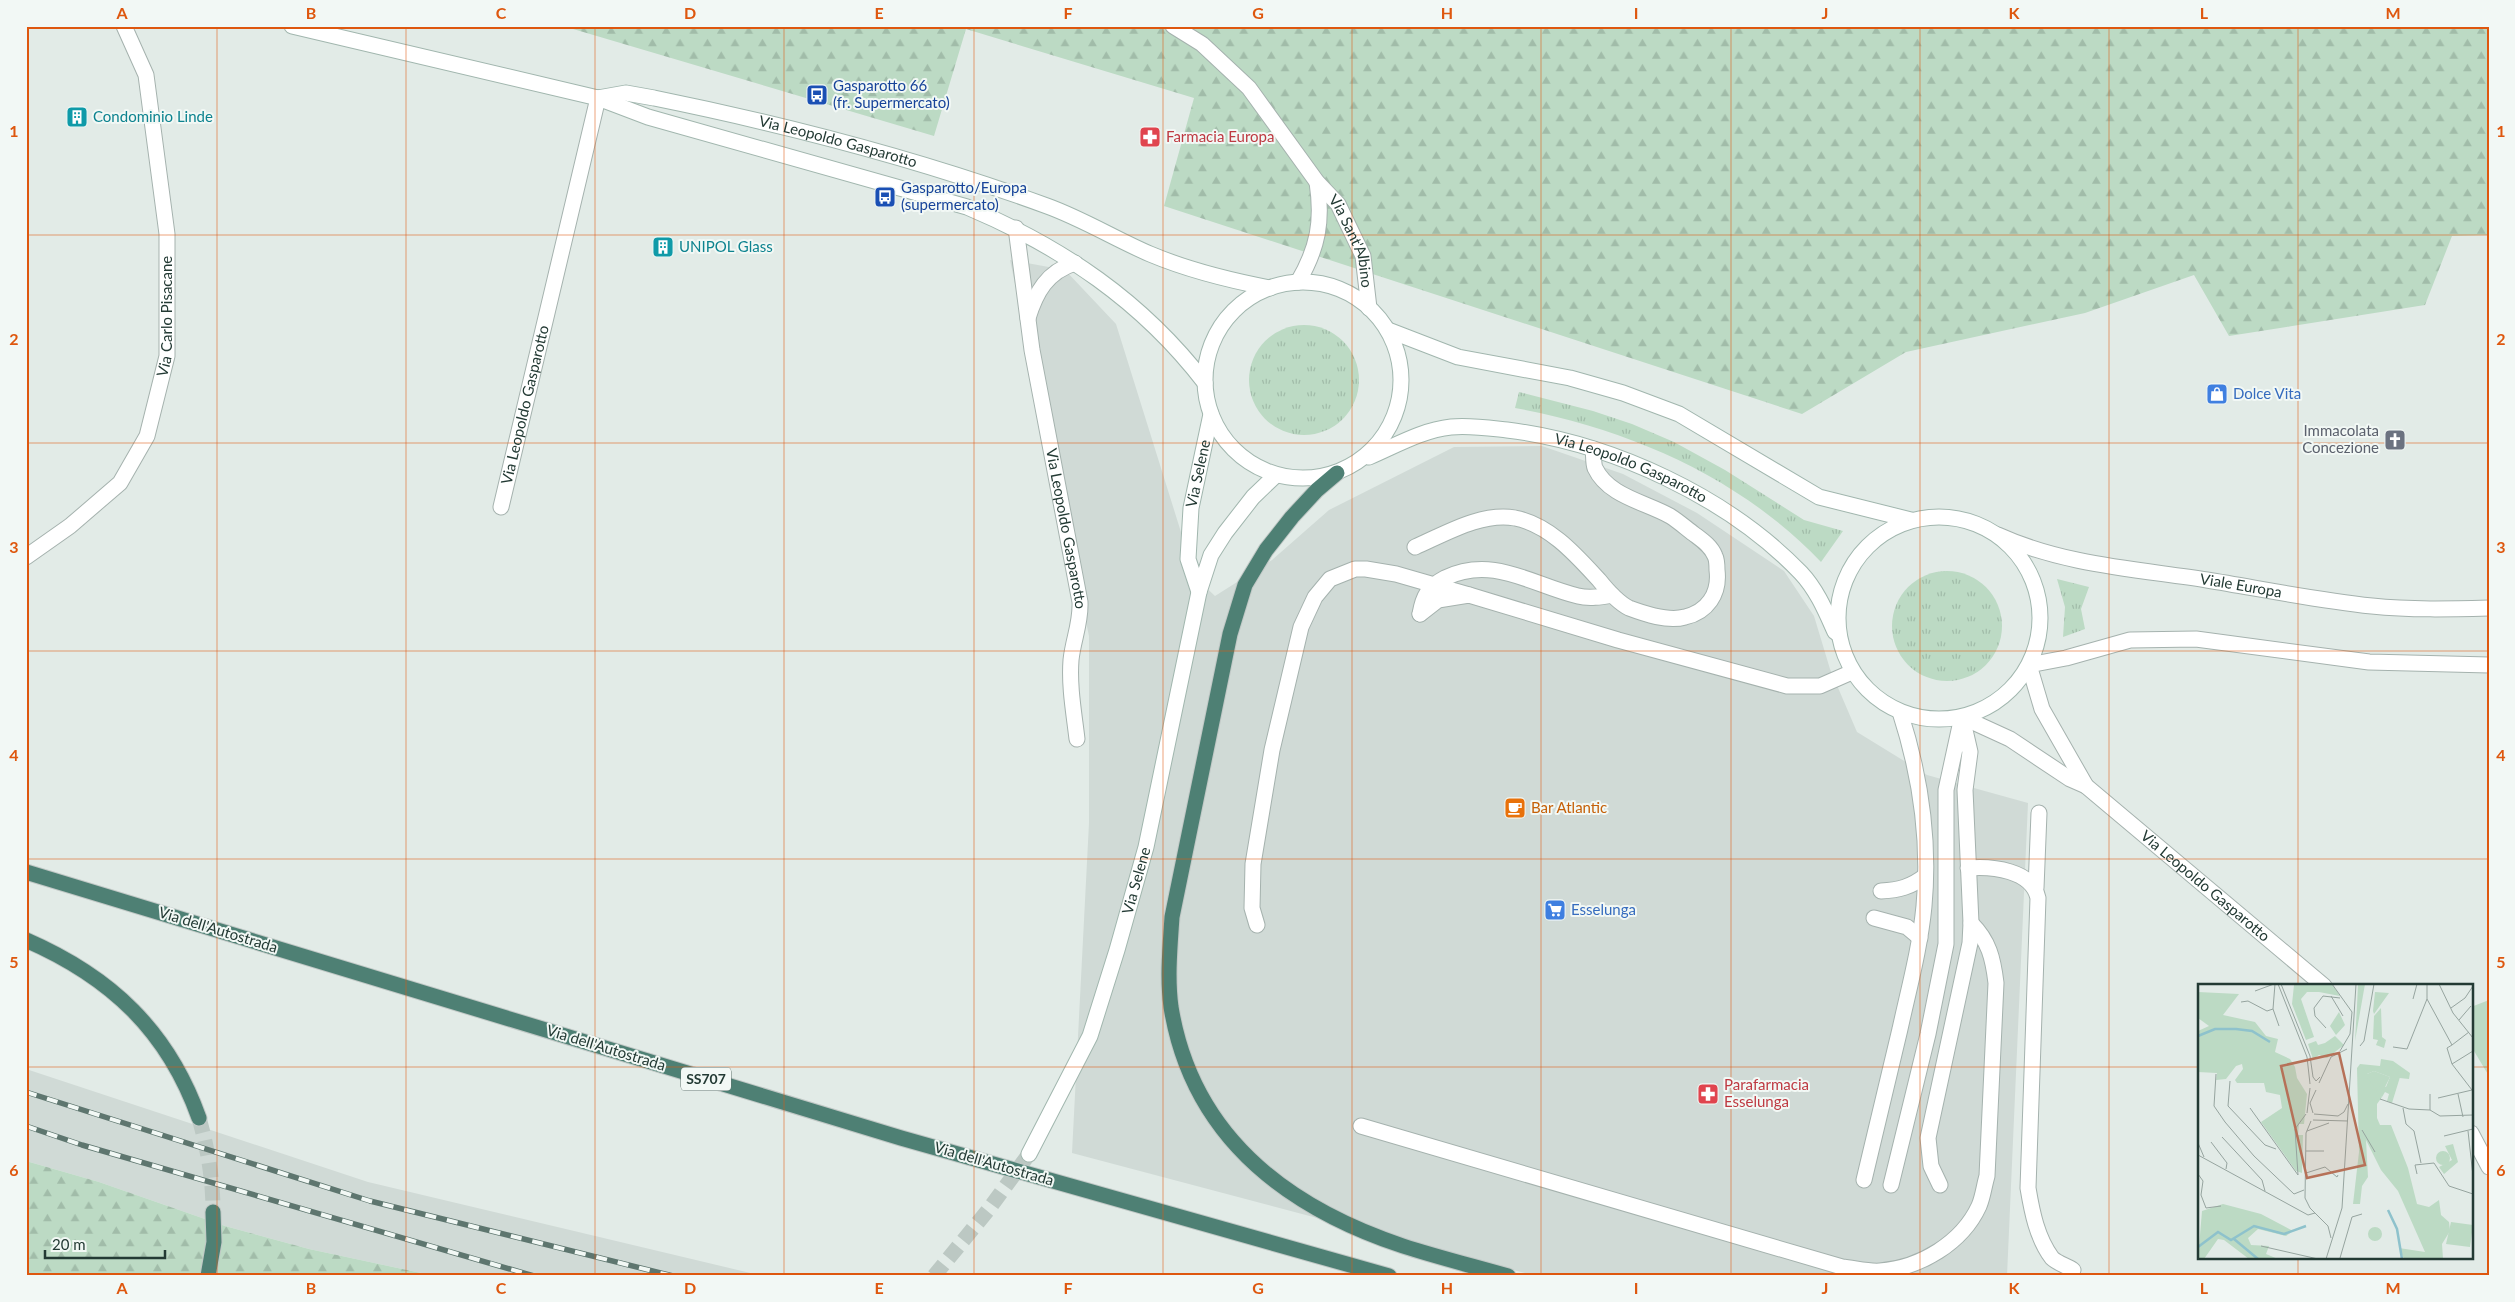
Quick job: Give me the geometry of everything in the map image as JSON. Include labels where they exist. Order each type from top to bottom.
[{"type":"highway","points":[[1337,473],[1304,503],[1266,550],[1246,585],[1233,626],[1172,917],[1169,964],[1171,1007],[1182,1052],[1198,1091],[1218,1123],[1237,1146],[1277,1184],[1312,1207],[1376,1236],[1428,1254],[1508,1276]]},
{"type":"highway","name":"Via dell'Autostrada","points":[[26,872],[901,1138],[1389,1276]]},
{"type":"highway","points":[[26,940],[81,970],[108,988],[133,1010],[156,1034],[175,1062],[199,1118]]},
{"type":"highway","points":[[208,1276],[214,1242],[213,1212]]},
{"type":"main road","name":"Via Carlo Pisacane","points":[[26,557],[70,526],[120,483],[147,436],[167,356],[167,234],[148,84],[146,75],[124,26]]},
{"type":"main road","name":"Via Leopoldo Gasparotto","points":[[292,26],[598,98],[648,117],[967,207],[1016,228],[1074,263],[1146,316],[1172,342],[1205,383]]},
{"type":"main road","name":"Via Sant'Albino","points":[[1173,26],[1202,44],[1248,88],[1317,182],[1338,204],[1358,244],[1366,269],[1369,308]]},
{"type":"main road","name":"Via Leopoldo Gasparotto","points":[[598,98],[626,94],[654,98],[833,137],[1048,206],[1184,268],[1270,288]]},
{"type":"main road","name":"Via Leopoldo Gasparotto","points":[[502,507],[598,98]]},
{"type":"main road","name":"Via Sant'Albino","points":[[1298,282],[1309,264],[1316,240],[1320,211],[1317,182]]},
{"type":"main road","name":"Via Leopoldo Gasparotto","points":[[1016,228],[1027,320],[1080,602],[1080,621],[1074,639],[1070,673],[1077,739]]},
{"type":"main road","points":[[1027,320],[1034,299],[1045,281],[1058,270],[1074,263]]},
{"type":"main road","name":"Via Leopoldo Gasparotto","points":[[1359,462],[1380,441],[1395,416],[1401,387],[1399,358],[1388,330],[1369,308],[1348,293],[1324,284],[1298,282],[1270,288],[1243,302],[1222,325],[1208,353],[1205,383],[1211,414],[1226,441],[1248,462],[1276,475],[1306,479],[1337,473],[1421,435],[1450,427],[1481,427],[1531,433],[1593,449],[1659,475],[1738,519],[1757,534],[1803,575],[1823,604],[1852,672],[1873,695],[1900,712],[1922,718],[1962,717],[1989,706],[2012,688],[2029,665],[2038,637],[2039,608],[2032,580],[2018,555],[1998,535],[1971,521],[1941,516],[1911,520],[1883,533],[1860,554],[1844,581],[1837,612],[1840,643]]},
{"type":"main road","name":"Via Leopoldo Gasparotto","points":[[1388,330],[1458,357],[1570,378],[1623,393],[1679,414],[1819,497],[1911,520]]},
{"type":"main road","name":"Via Selene","points":[[1199,592],[1188,559],[1189,537],[1192,498],[1211,414]]},
{"type":"main road","points":[[1415,547],[1473,523],[1500,517],[1528,521],[1551,534],[1569,548],[1612,595],[1628,607],[1663,618],[1683,618],[1701,611],[1714,598],[1718,579],[1716,556],[1705,542],[1670,516],[1631,499],[1605,482],[1594,466],[1593,449]]},
{"type":"main road","name":"Via Selene","points":[[1028,1154],[1090,1036],[1117,950],[1146,847],[1199,592],[1211,554],[1253,497],[1276,475]]},
{"type":"main road","name":"Viale Europa","points":[[1998,535],[2042,552],[2106,567],[2208,580],[2279,594],[2374,606],[2489,608]]},
{"type":"main road","points":[[1469,595],[1438,600],[1420,614],[1422,602],[1433,584],[1456,573],[1485,568],[1502,571],[1579,597],[1595,598],[1612,595]]},
{"type":"main road","points":[[1257,925],[1252,908],[1253,864],[1261,810],[1282,702],[1301,627],[1310,605],[1320,589],[1330,579],[1354,569],[1379,570],[1433,584],[1618,640],[1787,686],[1820,686],[1852,672]]},
{"type":"main road","points":[[2029,665],[2066,658],[2130,640],[2168,638],[2196,639],[2369,662],[2489,665]]},
{"type":"main road","name":"Via Leopoldo Gasparotto","points":[[2029,665],[2042,710],[2086,786]]},
{"type":"main road","points":[[1864,1180],[1920,938],[1925,876],[1920,790],[1915,762],[1900,712]]},
{"type":"main road","name":"Via Leopoldo Gasparotto","points":[[1962,717],[2010,739],[2070,779],[2086,786],[2322,984]]},
{"type":"main road","points":[[1940,1185],[1931,1166],[1928,1138],[1967,963],[1971,923],[1965,790],[1970,752],[1962,717]]},
{"type":"main road","points":[[1891,1185],[1928,1034],[1946,944],[1946,790],[1962,717]]},
{"type":"main road","points":[[2039,813],[2028,1188],[2032,1216],[2053,1259],[2073,1270]]},
{"type":"main road","points":[[1968,868],[1987,868],[2009,872],[2028,880],[2036,888]]},
{"type":"main road","points":[[1881,891],[1898,890],[1913,885],[1925,876]]},
{"type":"main road","points":[[1874,918],[1907,927],[1920,938]]},
{"type":"main road","points":[[1361,1126],[1842,1266],[1878,1271],[1898,1269],[1920,1262],[1952,1241],[1967,1226],[1979,1205],[1987,1176],[1996,983],[1993,956],[1989,946],[1971,923]]},
{"type":"main road","points":[[2472,1135],[2489,1166]]},
{"type":"shaded area","points":[[1010,260],[1065,270],[1116,324],[1195,577],[1215,596],[1272,560],[1329,510],[1454,447],[1542,446],[1623,474],[1697,513],[1784,571],[1814,616],[1830,669],[1857,732],[1927,775],[2028,803],[2007,1276],[1536,1276],[1072,1153],[1089,823],[1089,636]]},
{"type":"shaded area","points":[[26,1069],[368,1182],[763,1276],[435,1276],[309,1249],[225,1226],[99,1182],[26,1161]]},
{"type":"green space","points":[[563,26],[2489,26],[2489,235],[2452,236],[2425,305],[2229,336],[2194,275],[2085,313],[1906,352],[1802,414],[1164,206],[1194,98],[966,29],[934,136]]},
{"type":"green space","points":[[1304,325],[1325,329],[1343,341],[1355,359],[1359,380],[1355,401],[1343,419],[1325,431],[1304,435],[1283,431],[1265,419],[1253,401],[1249,380],[1253,359],[1265,341],[1283,329]]},
{"type":"green space","points":[[1519,392],[1593,411],[1632,424],[1674,442],[1725,470],[1804,520],[1843,531],[1821,562],[1789,532],[1755,505],[1719,481],[1680,461],[1600,429],[1558,417],[1515,408]]},
{"type":"green space","points":[[1947,571],[1968,575],[1986,587],[1998,605],[2002,626],[1998,647],[1986,665],[1968,677],[1947,681],[1926,677],[1908,665],[1896,647],[1892,626],[1896,605],[1908,587],[1926,575]]},
{"type":"green space","points":[[2057,579],[2089,587],[2081,609],[2085,629],[2063,637],[2065,607]]},
{"type":"green space","points":[[2489,1000],[2489,1076],[2472,1048],[2472,1007]]},
{"type":"green space","points":[[26,1161],[99,1182],[225,1226],[309,1249],[435,1276],[26,1276]]},
{"type":"tunnel","points":[[199,1118],[209,1165],[213,1212]]},
{"type":"tunnel","points":[[934,1276],[989,1209],[1029,1154]]},
{"type":"railway","points":[[26,1092],[370,1201],[673,1276]]},
{"type":"railway","points":[[26,1126],[82,1145],[534,1276]]},
{"type":"place","name":"Gasparotto 66 (fr. Supermercato)","points":[[817,95]]},
{"type":"place","name":"Condominio Linde","points":[[77,117]]},
{"type":"place","name":"Farmacia Europa","points":[[1150,137]]},
{"type":"place","name":"Gasparotto/Europa (supermercato)","points":[[885,197]]},
{"type":"place","name":"UNIPOL Glass","points":[[663,247]]},
{"type":"place","name":"Dolce Vita","points":[[2217,394]]},
{"type":"place","name":"Immacolata Concezione","points":[[2395,440]]},
{"type":"place","name":"Bar Atlantic","points":[[1515,808]]},
{"type":"place","name":"Esselunga","points":[[1555,910]]},
{"type":"place","name":"Parafarmacia Esselunga","points":[[1708,1094]]}]
